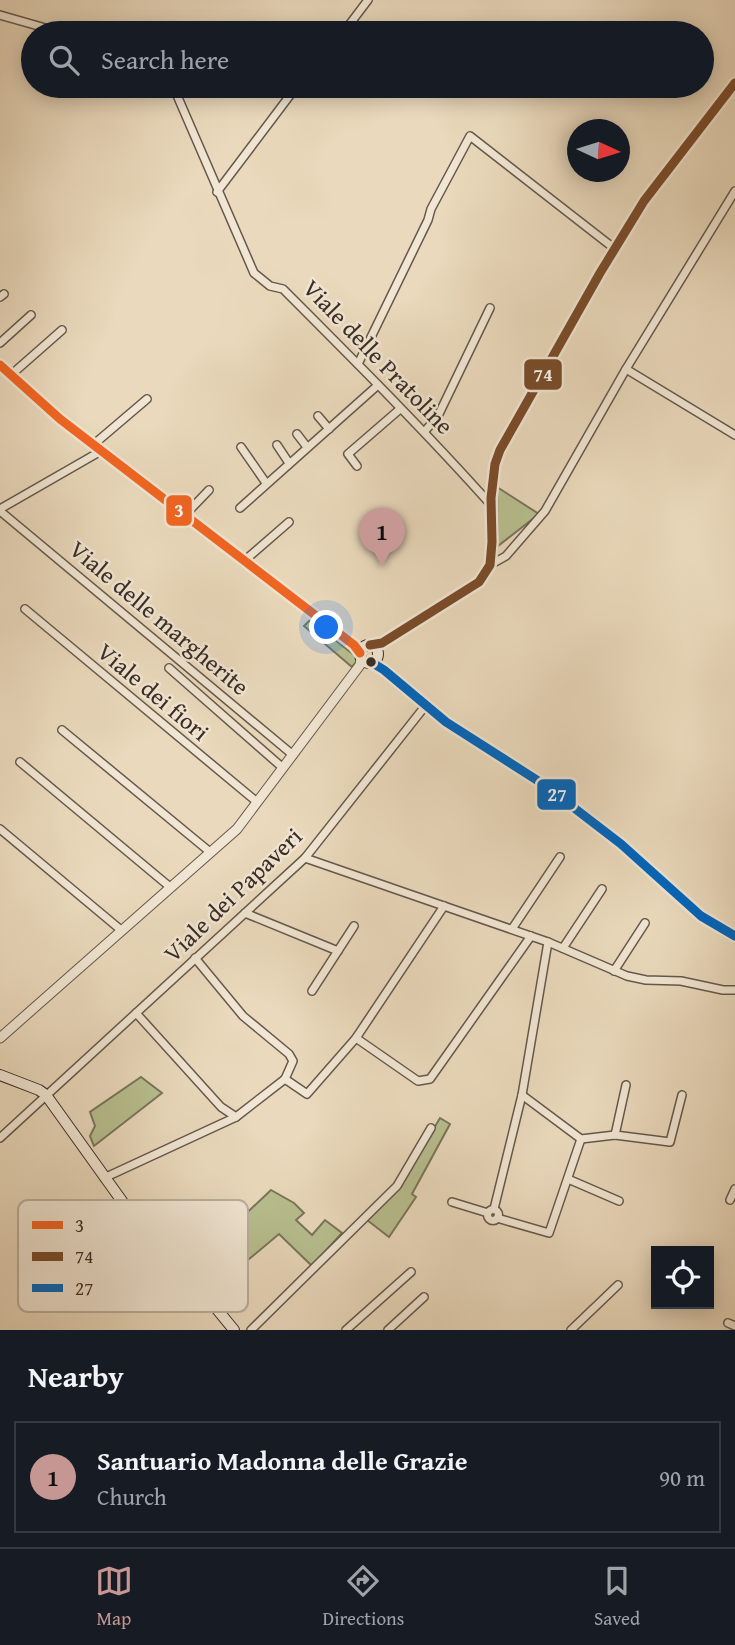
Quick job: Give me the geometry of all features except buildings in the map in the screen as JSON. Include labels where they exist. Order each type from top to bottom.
[{"type":"main road","points":[[0,365],[97,448],[243,562],[368,653],[384,670],[446,722],[543,784],[621,844],[701,916],[735,936]]},
{"type":"main road","points":[[0,1075],[40,1090],[46,1095],[120,1200]]},
{"type":"main road","points":[[219,1312],[234,1330]]},
{"type":"street","points":[[352,21],[368,0]]},
{"type":"street","points":[[0,15],[21,21]]},
{"type":"street","points":[[490,565],[495,464],[500,450],[644,201],[735,83]]},
{"type":"street","name":"Viale delle Pratoline","points":[[178,98],[254,273],[270,286],[283,289],[400,409],[425,431],[492,506]]},
{"type":"street","points":[[217,192],[289,98]]},
{"type":"street","points":[[358,364],[431,209],[470,136],[615,249]]},
{"type":"street","points":[[0,1038],[237,829],[368,653],[479,582],[490,565],[506,556],[545,511],[626,369],[735,191]]},
{"type":"street","points":[[425,431],[438,416],[490,308]]},
{"type":"street","points":[[0,342],[31,315]]},
{"type":"street","points":[[12,374],[62,330]]},
{"type":"street","points":[[626,369],[735,435]]},
{"type":"street","points":[[240,508],[378,386]]},
{"type":"street","points":[[0,510],[97,448],[147,399]]},
{"type":"street","points":[[357,466],[348,454],[400,409]]},
{"type":"street","points":[[318,416],[329,429]]},
{"type":"street","points":[[296,434],[307,447]]},
{"type":"street","points":[[277,445],[289,463]]},
{"type":"street","points":[[241,447],[266,484]]},
{"type":"street","points":[[184,516],[209,490]]},
{"type":"street","name":"Viale delle margherite","points":[[0,510],[293,755]]},
{"type":"street","points":[[243,562],[289,522]]},
{"type":"street","name":"Viale dei fiori","points":[[25,609],[179,740],[257,802]]},
{"type":"street","points":[[169,668],[283,768]]},
{"type":"street","name":"Viale dei Papaveri","points":[[0,1138],[305,858],[426,705]]},
{"type":"street","points":[[62,730],[210,852]]},
{"type":"street","points":[[20,762],[170,887]]},
{"type":"street","points":[[0,829],[121,930]]},
{"type":"street","points":[[512,929],[560,857]]},
{"type":"street","points":[[305,858],[548,942],[614,971],[646,980],[681,981],[735,990]]},
{"type":"street","points":[[563,948],[602,888]]},
{"type":"street","points":[[285,1079],[307,1094],[356,1038],[444,906]]},
{"type":"street","points":[[245,913],[338,951]]},
{"type":"street","points":[[614,971],[645,923]]},
{"type":"street","points":[[312,991],[354,926]]},
{"type":"street","points":[[722,928],[735,943]]},
{"type":"street","points":[[356,1038],[418,1081],[430,1079],[531,936]]},
{"type":"street","points":[[548,942],[522,1095],[490,1220],[498,1218],[550,1233],[582,1139]]},
{"type":"street","points":[[104,1178],[236,1116],[285,1079],[293,1061],[289,1054],[243,1016],[195,958]]},
{"type":"street","points":[[136,1013],[221,1107],[236,1116]]},
{"type":"street","points":[[615,1135],[626,1085]]},
{"type":"street","points":[[522,1095],[582,1139],[615,1135],[670,1142],[682,1095]]},
{"type":"street","points":[[251,1330],[397,1186],[431,1128]]},
{"type":"street","points":[[568,1179],[619,1200]]},
{"type":"street","points":[[730,1199],[735,1189]]},
{"type":"street","points":[[453,1202],[491,1211]]},
{"type":"street","points":[[346,1330],[411,1272]]},
{"type":"street","points":[[571,1330],[618,1285]]},
{"type":"street","points":[[388,1330],[424,1297]]},
{"type":"green space","points":[[497,487],[539,514],[498,546]]},
{"type":"green space","points":[[310,620],[359,659],[352,667],[304,626]]},
{"type":"green space","points":[[141,1077],[162,1093],[94,1146],[90,1136],[95,1126],[90,1112]]},
{"type":"green space","points":[[440,1118],[450,1124],[412,1194],[416,1197],[389,1237],[367,1220],[399,1187]]},
{"type":"green space","points":[[271,1190],[294,1203],[304,1213],[296,1220],[312,1235],[325,1220],[342,1233],[312,1266],[279,1234],[248,1260],[248,1212]]},
{"type":"transit line","name":"74","points":[[370,645],[382,643],[479,582],[490,565],[491,498],[495,464],[500,450],[644,201],[735,83]]},
{"type":"transit line","name":"3","points":[[0,365],[60,419],[354,645],[360,653]]},
{"type":"transit line","name":"27","points":[[371,662],[446,722],[543,784],[621,844],[701,916],[735,936]]},
{"type":"place","name":"Santuario Madonna delle Grazie","points":[[382,566]]}]
